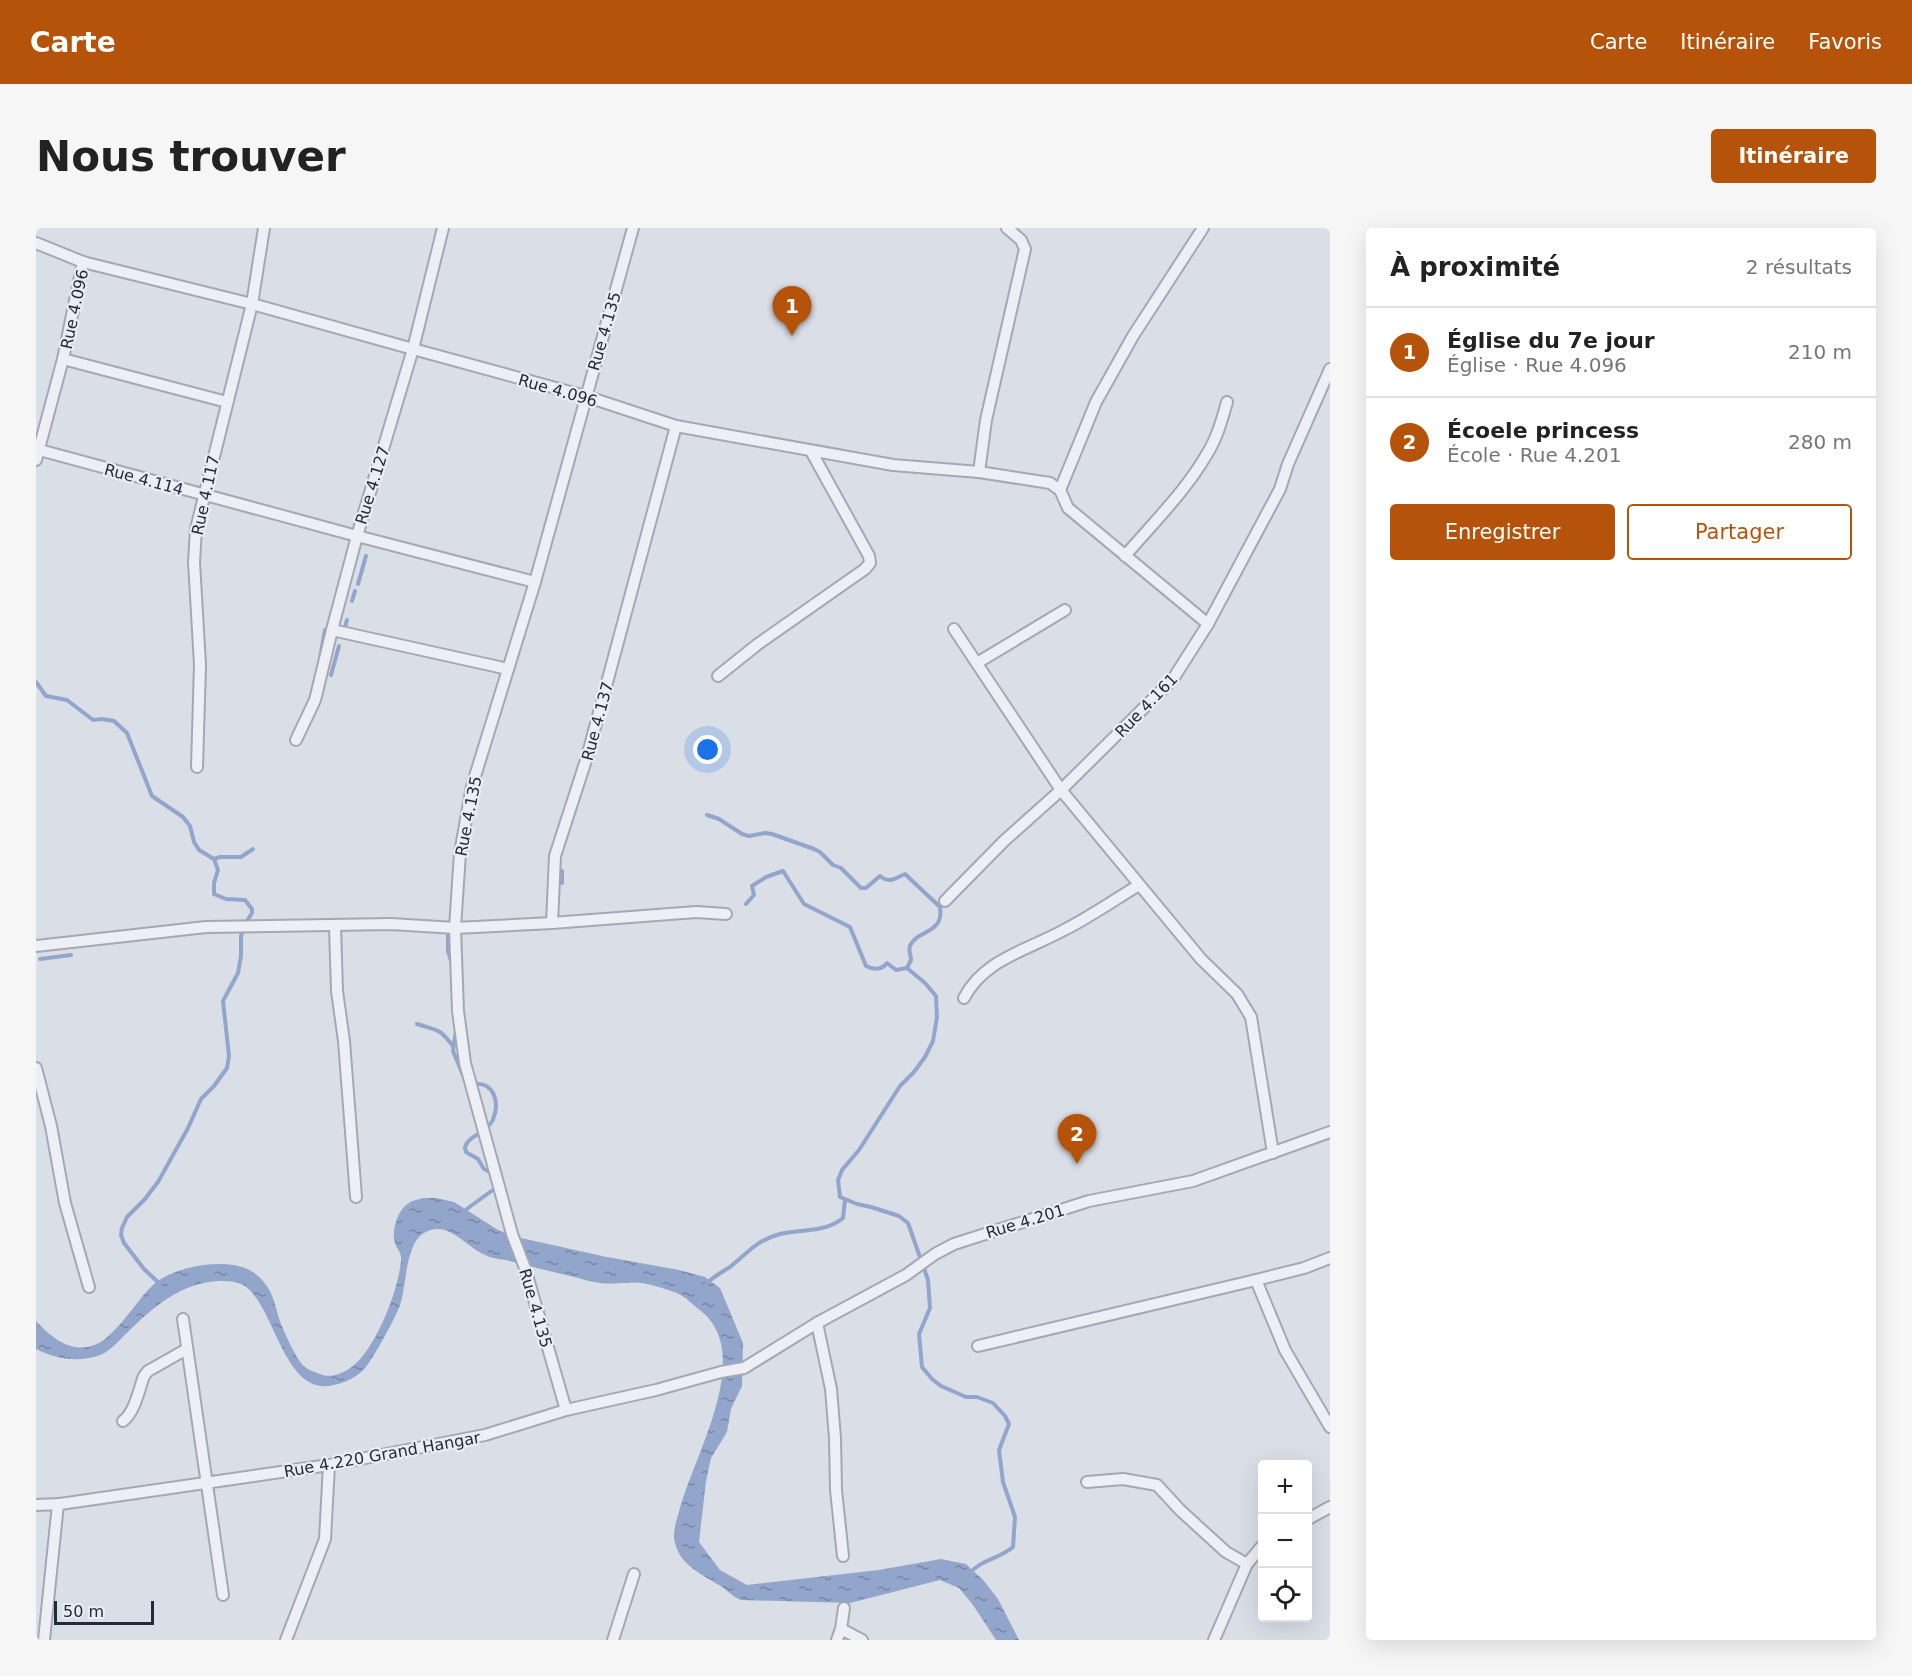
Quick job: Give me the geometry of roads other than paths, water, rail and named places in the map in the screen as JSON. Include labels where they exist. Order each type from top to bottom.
[{"type":"street","name":"Rue 4.117","points":[[197,767],[200,665],[194,562],[196,529],[252,304],[264,228]]},
{"type":"street","name":"Rue 4.127","points":[[296,740],[315,700],[357,536],[413,349],[443,228]]},
{"type":"street","name":"Rue 4.135","points":[[566,1410],[525,1268],[512,1234],[489,1143],[465,1063],[458,1011],[455,928],[460,853],[472,786],[535,582],[633,228]]},
{"type":"street","points":[[979,472],[988,409],[1025,249],[1021,240],[1008,228]]},
{"type":"street","points":[[1203,228],[1133,336],[1096,402],[1060,490],[1068,508],[1208,624]]},
{"type":"street","points":[[36,243],[83,262]]},
{"type":"street","name":"Rue 4.096","points":[[37,453],[63,359],[83,262],[252,304],[585,396],[676,426],[893,465],[979,472],[1039,481],[1050,483],[1060,490]]},
{"type":"street","points":[[63,359],[227,402]]},
{"type":"street","name":"Rue 4.161","points":[[945,901],[1004,841],[1061,790],[1173,679],[1208,624],[1280,489],[1288,465],[1330,369]]},
{"type":"street","points":[[1125,556],[1173,501],[1208,453],[1227,402]]},
{"type":"street","name":"Rue 4.137","points":[[552,923],[555,856],[587,757],[676,426]]},
{"type":"street","points":[[718,676],[758,644],[866,569],[870,563],[869,556],[811,451]]},
{"type":"street","name":"Rue 4.114","points":[[37,453],[535,582]]},
{"type":"street","points":[[977,663],[1065,610]]},
{"type":"street","points":[[954,629],[1061,790],[1201,959],[1237,994],[1251,1017],[1273,1153]]},
{"type":"street","points":[[332,630],[508,669]]},
{"type":"street","points":[[964,998],[970,986],[984,972],[1007,956],[1064,931],[1139,885]]},
{"type":"street","points":[[36,946],[206,927],[391,924],[455,928],[696,912],[726,914]]},
{"type":"street","points":[[335,926],[337,991],[344,1041],[356,1197]]},
{"type":"street","points":[[36,1068],[51,1126],[65,1203],[89,1287]]},
{"type":"street","name":"Rue 4.201","points":[[744,1368],[817,1323],[906,1275],[935,1254],[954,1244],[1089,1201],[1193,1181],[1330,1132]]},
{"type":"street","points":[[978,1346],[1304,1268],[1330,1258]]},
{"type":"street","points":[[1256,1280],[1285,1350],[1330,1427]]},
{"type":"street","points":[[183,1319],[223,1595]]},
{"type":"street","points":[[817,1323],[831,1389],[836,1490],[843,1556]]},
{"type":"street","points":[[123,1420],[127,1419],[148,1371],[187,1349]]},
{"type":"street","name":"Rue 4.220 Grand Hangar","points":[[36,1505],[58,1504],[328,1465],[486,1435],[566,1410],[744,1368]]},
{"type":"street","points":[[286,1640],[325,1539],[328,1465]]},
{"type":"street","points":[[1087,1482],[1123,1479],[1157,1485],[1180,1510],[1226,1552],[1247,1564]]},
{"type":"street","points":[[44,1640],[58,1504]]},
{"type":"street","points":[[1312,1517],[1330,1508]]},
{"type":"street","points":[[1214,1640],[1247,1564],[1258,1552]]},
{"type":"street","points":[[613,1640],[634,1574]]},
{"type":"street","points":[[844,1608],[839,1635],[862,1640]]},
{"type":"water","points":[[422,1198],[454,1202],[498,1230],[521,1238],[679,1270],[705,1277],[720,1288],[743,1343],[742,1386],[731,1409],[727,1432],[711,1458],[699,1542],[720,1570],[747,1585],[879,1570],[941,1559],[966,1564],[984,1581],[998,1599],[1019,1640],[996,1640],[959,1588],[940,1580],[850,1603],[741,1600],[688,1564],[678,1551],[674,1530],[687,1486],[716,1406],[722,1379],[722,1353],[716,1330],[701,1311],[677,1293],[660,1287],[637,1283],[596,1282],[492,1257],[476,1250],[448,1231],[440,1229],[424,1233],[413,1246],[400,1305],[373,1356],[358,1374],[338,1384],[317,1385],[303,1377],[291,1364],[254,1295],[243,1285],[232,1282],[206,1282],[181,1291],[158,1305],[111,1348],[100,1355],[84,1359],[67,1359],[36,1349],[36,1321],[64,1344],[81,1348],[90,1347],[113,1332],[145,1293],[158,1281],[189,1268],[207,1265],[236,1265],[257,1275],[266,1285],[290,1344],[304,1366],[324,1375],[333,1376],[342,1373],[362,1357],[385,1317],[396,1286],[401,1260],[394,1238],[396,1221],[405,1206]]},
{"type":"waterway","points":[[358,584],[366,556]]},
{"type":"waterway","points":[[352,601],[355,591]]},
{"type":"waterway","points":[[344,631],[347,620]]},
{"type":"waterway","points":[[320,658],[325,630]]},
{"type":"waterway","points":[[331,675],[339,646]]},
{"type":"waterway","points":[[36,682],[46,696],[67,700],[93,720],[114,721],[127,733],[152,796],[183,817],[190,826],[194,842],[199,850],[214,859],[218,870],[214,883],[214,894],[226,899],[245,900],[252,909],[241,936],[238,973],[223,1001],[229,1056],[227,1068],[201,1099],[158,1182],[127,1217],[122,1228],[121,1235],[124,1243],[144,1269],[160,1284]]},
{"type":"waterway","points":[[707,815],[719,819],[742,834],[749,836],[772,834],[814,849],[833,865],[841,868],[861,888],[866,888],[880,876],[890,880],[905,874],[940,907],[940,916],[934,927],[913,941],[909,949],[911,960],[907,968],[896,970],[887,963],[877,969],[866,966],[850,927],[804,904],[783,871],[766,877],[752,886],[754,895],[746,904]]},
{"type":"waterway","points":[[214,859],[241,857],[253,849]]},
{"type":"waterway","points":[[562,871],[562,883]]},
{"type":"waterway","points":[[448,932],[448,951],[452,964]]},
{"type":"waterway","points":[[40,959],[71,955]]},
{"type":"waterway","points":[[907,968],[936,996],[937,1017],[933,1041],[925,1057],[900,1086],[859,1150],[842,1170],[838,1180],[840,1197],[899,1216],[908,1223],[928,1280],[930,1308],[919,1334],[922,1367],[941,1386],[966,1397],[977,1397],[993,1403],[1009,1424],[999,1450],[1003,1482],[1015,1517],[1013,1547],[970,1573]]},
{"type":"waterway","points":[[417,1024],[437,1030],[453,1046]]},
{"type":"waterway","points":[[456,1031],[453,1051],[463,1075]]},
{"type":"waterway","points":[[472,1085],[479,1084],[490,1089],[496,1106],[493,1119]]},
{"type":"waterway","points":[[492,1173],[484,1169],[478,1159],[466,1152],[465,1147],[493,1120]]},
{"type":"waterway","points":[[464,1211],[497,1187]]},
{"type":"waterway","points":[[707,1283],[764,1240],[780,1234],[821,1228],[836,1223],[843,1218],[845,1200]]},
{"type":"place","name":"Église du 7e jour","points":[[792,336]]},
{"type":"place","name":"Écoele princess","points":[[1077,1164]]}]
